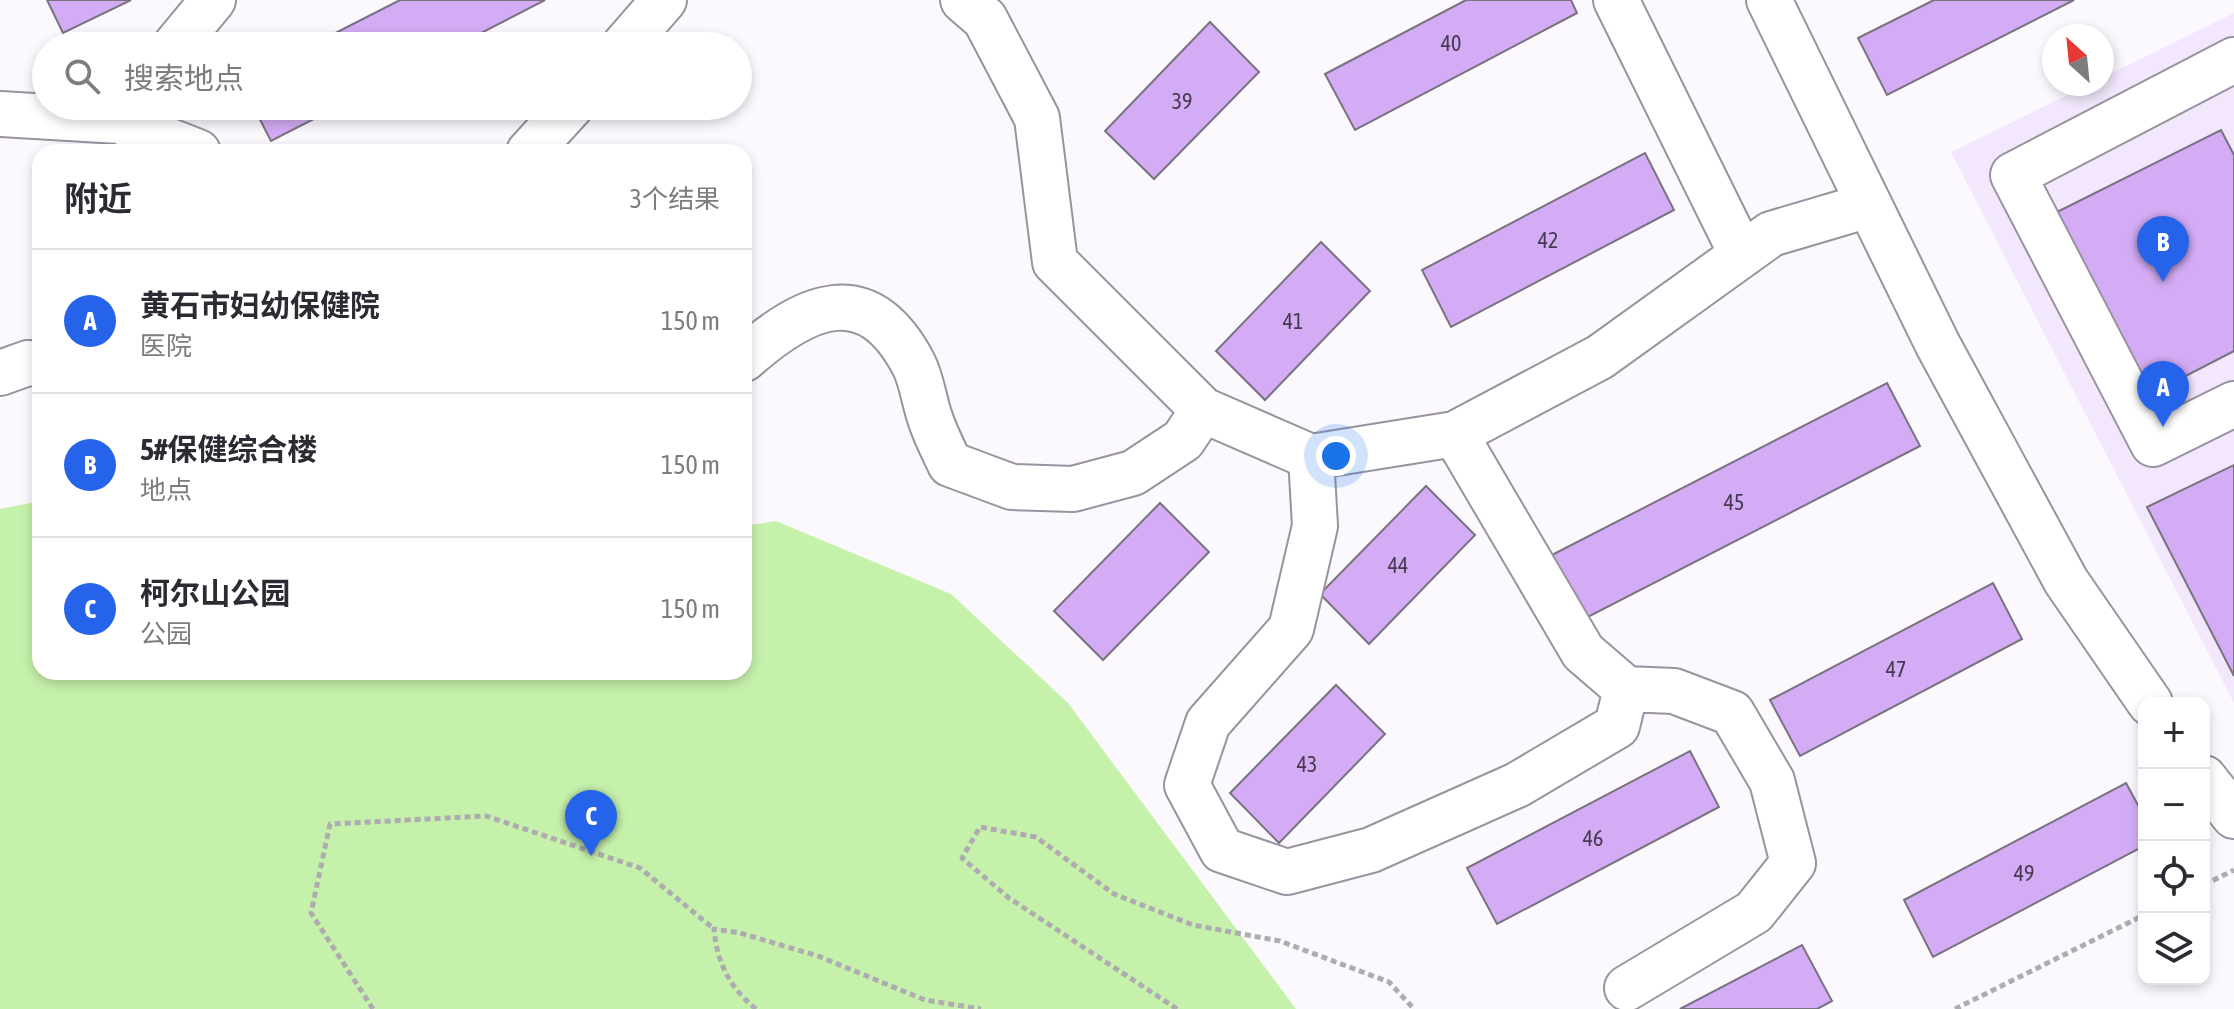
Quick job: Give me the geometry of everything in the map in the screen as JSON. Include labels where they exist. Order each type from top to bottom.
[{"type":"street","points":[[187,32],[213,0]]},
{"type":"street","points":[[636,32],[664,0]]},
{"type":"street","points":[[963,0],[985,19],[1037,118],[1055,262],[1203,410],[1311,457],[1455,434],[1600,357],[1771,234],[1869,205]]},
{"type":"street","points":[[1616,0],[1742,255]]},
{"type":"street","points":[[1769,0],[1938,345],[2066,581],[2146,697]]},
{"type":"street","points":[[2234,60],[2013,175],[2153,444],[2234,404]]},
{"type":"street","points":[[0,114],[32,114]]},
{"type":"street","points":[[137,120],[183,144]]},
{"type":"street","points":[[536,144],[558,120]]},
{"type":"street","points":[[752,353],[790,323],[818,311],[845,306],[872,313],[895,336],[915,366],[930,418],[950,464],[1012,487],[1073,489],[1133,473],[1183,440],[1203,410]]},
{"type":"street","points":[[0,373],[32,363]]},
{"type":"street","points":[[1455,434],[1583,652],[1626,689],[1674,691],[1732,713],[1772,781],[1793,863],[1754,912],[1627,988]]},
{"type":"street","points":[[1311,457],[1315,526],[1291,629],[1208,723],[1187,785],[1222,850],[1287,872],[1371,850],[1517,785],[1617,726],[1626,689]]},
{"type":"street","points":[[2210,786],[2234,816]]},
{"type":"path","points":[[373,1009],[311,913],[330,824],[486,816],[640,868],[714,929],[740,933],[818,956],[925,1000],[981,1009]]},
{"type":"path","points":[[1177,1009],[1009,898],[962,858],[980,827],[1036,837],[1114,894],[1193,925],[1280,941],[1389,982],[1414,1009]]},
{"type":"path","points":[[2210,882],[2234,870]]},
{"type":"path","points":[[1955,1009],[2138,918]]},
{"type":"path","points":[[714,929],[716,951],[737,993],[756,1009]]},
{"type":"shaded area","points":[[2234,13],[2234,703],[1951,152],[2065,96],[2114,96],[2114,72]]},
{"type":"green space","points":[[32,503],[32,680],[752,680],[752,525],[776,521],[951,594],[1068,703],[1296,1009],[0,1009],[0,509]]},
{"type":"building","points":[[47,0],[131,0],[65,32]]},
{"type":"building","points":[[400,0],[545,0],[483,32],[337,32]]},
{"type":"building","points":[[1466,0],[1571,0],[1577,13],[1355,130],[1325,74]]},
{"type":"building","points":[[1934,0],[2074,0],[1887,95],[1858,38]]},
{"type":"building","points":[[1210,22],[1259,72],[1154,179],[1105,131]]},
{"type":"building","points":[[260,120],[312,120],[271,141]]},
{"type":"building","points":[[2221,130],[2234,155],[2234,351],[2149,395],[2057,212]]},
{"type":"building","points":[[1645,153],[1674,210],[1451,327],[1422,270]]},
{"type":"building","points":[[1321,242],[1370,291],[1265,400],[1216,351]]},
{"type":"building","points":[[1887,383],[1920,446],[1584,619],[1548,557]]},
{"type":"building","points":[[2234,465],[2234,676],[2147,507]]},
{"type":"building","points":[[1426,486],[1475,535],[1369,644],[1320,594]]},
{"type":"building","points":[[1160,503],[1209,552],[1103,660],[1054,611]]},
{"type":"building","points":[[1993,583],[2022,639],[1800,756],[1770,700]]},
{"type":"building","points":[[1336,685],[1385,734],[1279,843],[1230,793]]},
{"type":"building","points":[[1690,751],[1719,807],[1497,924],[1467,868]]},
{"type":"building","points":[[2126,783],[2138,805],[2138,849],[1933,957],[1904,900]]},
{"type":"building","points":[[1802,945],[1832,1001],[1817,1009],[1680,1009]]},
{"type":"place","name":"5#保健综合楼","points":[[2163,282]]},
{"type":"place","name":"黄石市妇幼保健院","points":[[2163,427]]},
{"type":"place","name":"柯尔山公园","points":[[591,856]]}]
